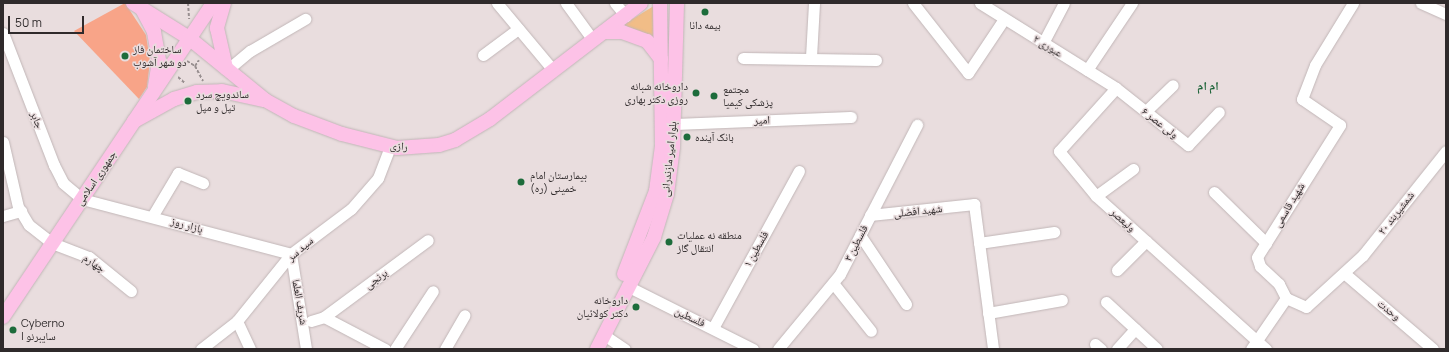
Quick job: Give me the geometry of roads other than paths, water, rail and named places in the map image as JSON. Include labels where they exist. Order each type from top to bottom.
[{"type":"main road","name":"جمهوری اسلامی","points":[[3,317],[213,3]]},
{"type":"main road","points":[[224,3],[217,37],[227,70]]},
{"type":"main road","name":"رازی","points":[[138,6],[189,38],[265,100],[294,116],[390,146],[423,147],[455,140],[554,70],[642,3]]},
{"type":"main road","name":"بلوار امیر مازندرانی","points":[[587,349],[642,232],[656,191],[662,146],[660,3]]},
{"type":"main road","name":"بلوار امیر مازندرانی","points":[[597,349],[627,286],[654,237],[667,194],[674,124],[677,3]]},
{"type":"main road","points":[[138,6],[154,32],[159,61],[154,90]]},
{"type":"main road","points":[[598,36],[622,32],[647,41],[661,59]]},
{"type":"main road","points":[[134,122],[174,99],[208,92],[265,100]]},
{"type":"street","points":[[497,3],[518,30],[554,70]]},
{"type":"street","points":[[566,3],[598,36]]},
{"type":"street","points":[[615,3],[626,16]]},
{"type":"street","points":[[811,57],[814,3]]},
{"type":"street","points":[[913,3],[968,73],[1004,19]]},
{"type":"street","name":"عبوری ۲","points":[[980,3],[1116,88]]},
{"type":"street","points":[[1044,43],[1064,3]]},
{"type":"street","points":[[1087,70],[1132,3]]},
{"type":"street","name":"شهید قاسمی","points":[[1286,298],[1279,284],[1260,266],[1257,257],[1340,125],[1302,98],[1315,64],[1353,3]]},
{"type":"street","points":[[1421,3],[1446,14]]},
{"type":"street","points":[[227,70],[250,51],[305,19]]},
{"type":"street","points":[[483,55],[518,30]]},
{"type":"street","name":"جابر","points":[[3,33],[54,165],[63,183],[82,199]]},
{"type":"street","points":[[743,58],[811,57],[876,60]]},
{"type":"street","points":[[1146,111],[1173,85]]},
{"type":"street","name":"ولی عصر ۶","points":[[1116,88],[1188,145],[1219,112]]},
{"type":"street","name":"ولیعصر","points":[[1116,88],[1059,151],[1096,196],[1146,241],[1253,345],[1266,349]]},
{"type":"street","name":"امیر","points":[[674,124],[851,117]]},
{"type":"street","name":"فلسطین ۳","points":[[778,349],[833,283],[860,235],[917,125]]},
{"type":"street","points":[[3,142],[21,211],[29,224],[52,243]]},
{"type":"street","name":"سید سر","points":[[202,349],[237,321],[291,254],[351,209],[378,178],[390,146]]},
{"type":"street","name":"شمشیربند ۲۰","points":[[1286,298],[1306,307],[1344,273],[1363,255],[1446,151]]},
{"type":"street","points":[[1096,196],[1133,169]]},
{"type":"street","name":"فلسطین ۱","points":[[713,328],[799,171]]},
{"type":"street","points":[[153,215],[178,172],[203,183]]},
{"type":"street","points":[[1214,192],[1266,243]]},
{"type":"street","name":"بازار روز","points":[[82,199],[153,215],[291,254]]},
{"type":"street","name":"شهید افضلی","points":[[870,215],[974,204],[979,243]]},
{"type":"street","points":[[3,216],[21,211]]},
{"type":"street","points":[[993,349],[979,243],[1054,232]]},
{"type":"street","points":[[860,235],[906,304]]},
{"type":"street","name":"برنجی","points":[[311,321],[324,317],[428,240]]},
{"type":"street","points":[[1117,270],[1146,241]]},
{"type":"street","name":"چهارم","points":[[52,243],[89,256],[131,291]]},
{"type":"street","name":"شریف العلما","points":[[291,254],[306,349]]},
{"type":"street","name":"وحدت","points":[[1344,273],[1433,349]]},
{"type":"street","points":[[833,283],[871,331]]},
{"type":"street","name":"فلسطین","points":[[627,286],[753,349]]},
{"type":"street","points":[[395,349],[432,291]]},
{"type":"street","points":[[1253,345],[1286,298]]},
{"type":"street","points":[[988,313],[1062,300]]},
{"type":"street","points":[[1106,302],[1157,349]]},
{"type":"street","points":[[445,349],[466,315]]},
{"type":"street","points":[[324,317],[385,349]]},
{"type":"street","points":[[237,321],[250,349]]},
{"type":"street","points":[[1117,349],[1135,329]]},
{"type":"street","points":[[604,335],[625,349]]},
{"type":"place","name":"بیمه دانا","points":[[705,12]]},
{"type":"place","name":"ساختمان فاز دو شهر آشوب","points":[[125,56]]},
{"type":"place","name":"داروخانه شبانه روزی دکتر بهاری","points":[[696,93]]},
{"type":"place","name":"مجتمع پزشکی کیمیا","points":[[714,96]]},
{"type":"place","name":"ساندویچ سرد تپل و مپل","points":[[188,101]]},
{"type":"place","name":"بانک آینده","points":[[687,137]]},
{"type":"place","name":"بیمارستان امام خمینی (ره)","points":[[521,182]]},
{"type":"place","name":"منطقه نه عملیات انتقال گاز","points":[[669,242]]},
{"type":"place","name":"داروخانه دکتر کولائیان","points":[[636,307]]},
{"type":"place","name":"Cyberno | سایبرنو","points":[[13,330]]},
{"type":"district","name":"ام ام","points":[[1208,86]]}]
